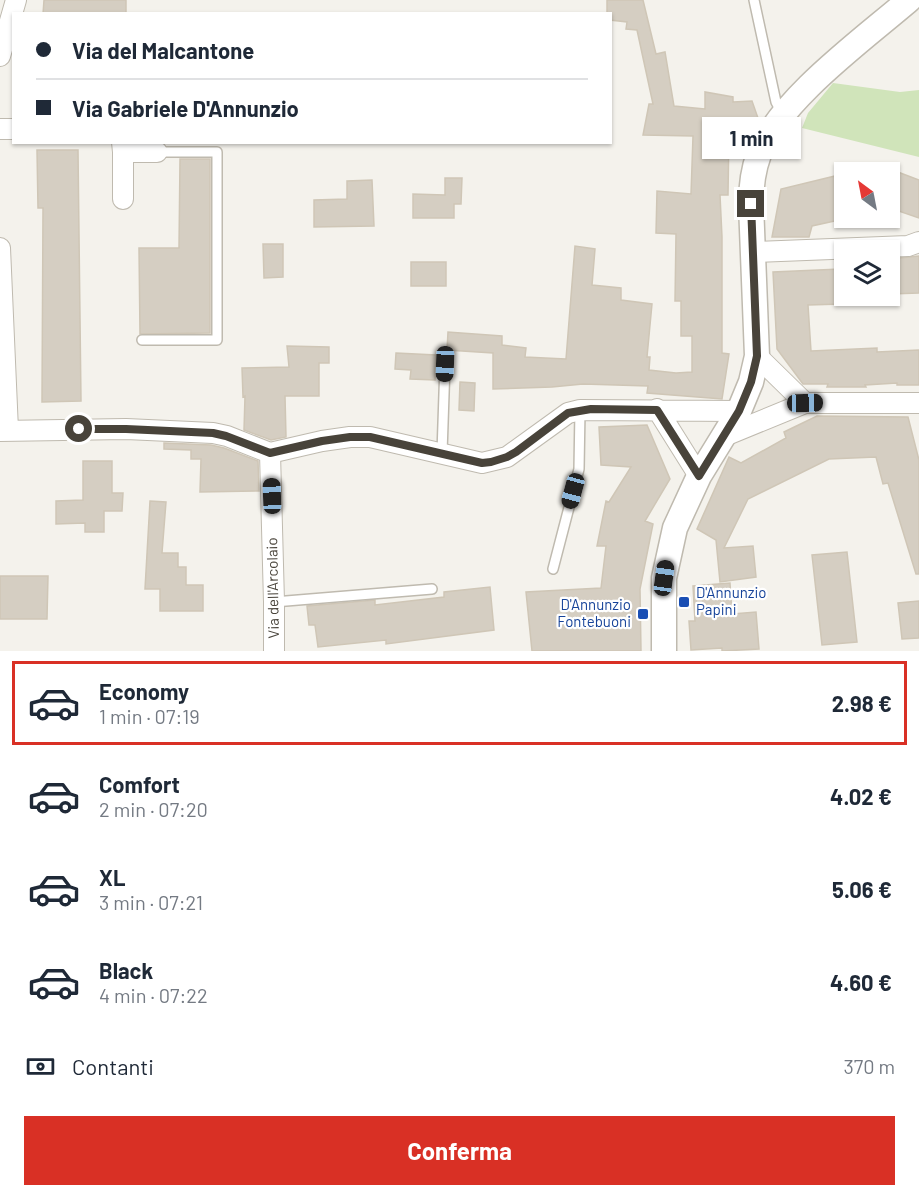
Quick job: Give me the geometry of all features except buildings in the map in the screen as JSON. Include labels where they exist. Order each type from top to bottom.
[{"type":"street","points":[[664,651],[663,606],[667,561],[679,518],[699,476],[739,411],[751,382],[757,356],[751,204],[754,172],[762,148],[783,115],[812,84],[909,0]]},
{"type":"street","points":[[0,56],[12,14]]},
{"type":"street","points":[[123,199],[122,148],[157,152]]},
{"type":"street","points":[[753,252],[908,246],[919,242]]},
{"type":"street","points":[[0,248],[4,430],[126,429],[213,433],[270,453],[322,441],[370,437],[482,463],[499,460],[516,452],[574,411],[739,411]]},
{"type":"street","points":[[757,356],[805,403]]},
{"type":"street","points":[[722,437],[805,403],[919,403]]},
{"type":"street","points":[[657,410],[699,476]]},
{"type":"street","name":"Via dell'Arcolaio","points":[[270,453],[274,651]]},
{"type":"lane","points":[[754,0],[777,102],[783,115]]},
{"type":"lane","points":[[142,340],[217,340],[217,152],[157,152]]},
{"type":"lane","points":[[442,453],[445,364]]},
{"type":"lane","points":[[553,569],[579,469],[574,411]]},
{"type":"lane","points":[[274,602],[432,589]]},
{"type":"green space","points":[[833,83],[900,92],[919,90],[919,157],[802,128],[808,113]]},
{"type":"place","name":"D'Annunzio Papini","points":[[684,602]]},
{"type":"place","name":"D'Annunzio Fontebuoni","points":[[643,614]]},
{"type":"route","points":[[79,429],[173,430],[213,433],[270,453],[322,441],[370,437],[482,463],[499,460],[516,452],[568,413],[591,409],[657,410],[699,476],[739,411],[751,382],[757,356],[751,204]]}]
